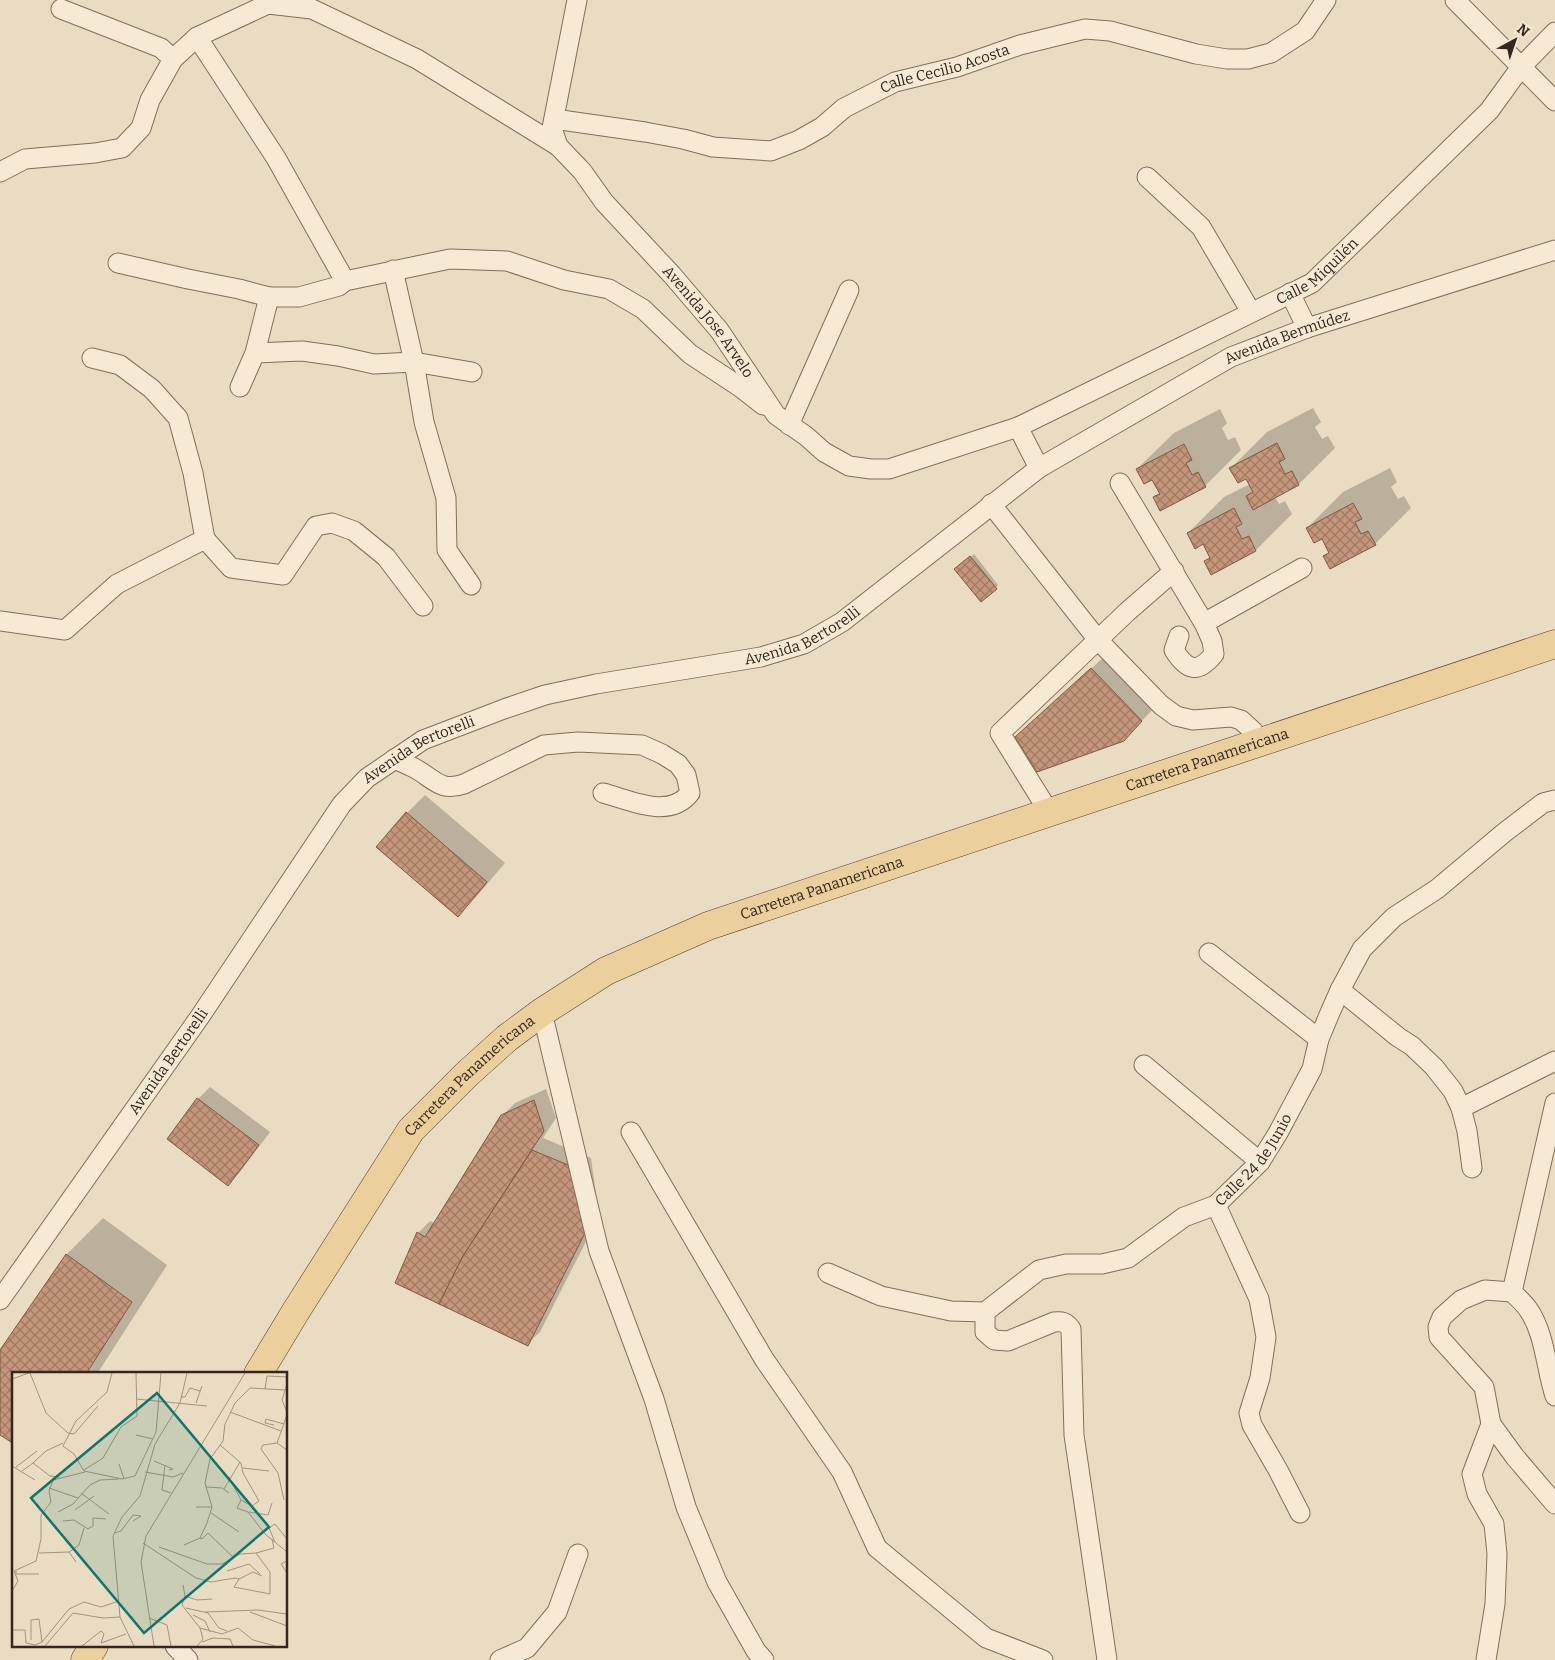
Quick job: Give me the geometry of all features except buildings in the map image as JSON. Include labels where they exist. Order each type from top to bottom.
[{"type":"main road","name":"Carretera Panamericana","points":[[259,1372],[412,1130],[467,1074],[507,1038],[542,1012],[606,971],[708,926],[1555,644]]},
{"type":"main road","points":[[86,1660],[93,1648]]},
{"type":"street","points":[[329,0],[334,20]]},
{"type":"street","points":[[558,146],[552,128],[578,0]]},
{"type":"street","name":"Calle Cecilio Acosta","points":[[554,119],[645,132],[713,147],[771,151],[799,140],[822,127],[844,108],[894,82],[957,67],[1020,45],[1085,29],[1110,31],[1196,54],[1227,59],[1248,59],[1271,53],[1305,31],[1326,0]]},
{"type":"street","points":[[1454,0],[1555,101]]},
{"type":"street","name":"Avenida Jose Arvelo","points":[[0,172],[25,158],[95,153],[122,148],[141,128],[150,100],[173,59],[196,37],[268,4],[312,9],[417,58],[558,146],[582,171],[604,202],[661,262],[719,330],[782,420],[806,436],[837,461],[849,466],[871,469],[889,468],[1018,427]]},
{"type":"street","points":[[61,9],[161,48],[173,59]]},
{"type":"street","name":"Calle Miquilén","points":[[1018,427],[1312,283],[1489,111],[1521,67],[1555,32]]},
{"type":"street","points":[[196,37],[276,158],[345,281]]},
{"type":"street","points":[[1147,177],[1201,227],[1251,312]]},
{"type":"street","name":"Avenida Bermúdez","points":[[1039,468],[1231,357],[1307,328],[1555,250]]},
{"type":"street","points":[[118,262],[269,297],[298,297],[338,286],[345,281],[450,259],[507,261],[564,280],[609,289],[642,310],[690,354],[740,387],[782,420],[849,290]]},
{"type":"street","points":[[393,270],[414,362],[424,422],[446,498],[447,550],[471,585]]},
{"type":"street","points":[[1290,293],[1307,328]]},
{"type":"street","points":[[240,387],[255,354],[269,297]]},
{"type":"street","points":[[255,354],[302,351],[374,364],[414,362],[472,372]]},
{"type":"street","points":[[92,358],[120,365],[152,389],[178,418],[193,473],[205,540],[231,568],[283,575],[316,526],[332,523],[354,531],[386,557],[423,606]]},
{"type":"street","points":[[1018,427],[1039,468]]},
{"type":"street","name":"Avenida Bertorelli","points":[[0,1300],[8,1276],[199,1018],[342,804],[367,778],[423,740],[545,695],[596,684],[761,657],[804,644],[842,622],[1039,468]]},
{"type":"street","points":[[1120,483],[1204,623],[1212,641],[1214,654],[1204,666],[1193,668],[1182,663],[1174,650],[1179,636]]},
{"type":"street","points":[[991,504],[1098,640],[1160,705],[1176,716],[1193,720],[1231,718],[1241,720],[1253,731],[1260,743]]},
{"type":"street","points":[[0,621],[65,630],[117,584],[205,540]]},
{"type":"street","points":[[1204,623],[1302,568]]},
{"type":"street","points":[[1049,812],[1000,733],[1127,612],[1174,571]]},
{"type":"street","points":[[394,759],[415,769],[438,784],[453,788],[544,745],[578,742],[642,745],[678,764],[686,774],[690,793],[677,805],[667,808],[650,806],[604,793]]},
{"type":"street","name":"Calle 24 de Junio","points":[[986,1312],[1038,1270],[1066,1264],[1102,1264],[1128,1258],[1184,1217],[1216,1205],[1260,1162],[1278,1132],[1312,1069],[1319,1039],[1340,990],[1362,949],[1394,917],[1438,889],[1505,832],[1543,803],[1555,800]]},
{"type":"street","points":[[1209,953],[1319,1039]]},
{"type":"street","points":[[1340,990],[1412,1046],[1434,1067],[1453,1091],[1461,1108],[1467,1131],[1472,1168]]},
{"type":"street","points":[[542,1012],[599,1251],[654,1399],[686,1507],[717,1582],[756,1651],[764,1660]]},
{"type":"street","points":[[1461,1108],[1555,1061]]},
{"type":"street","points":[[1144,1065],[1260,1162]]},
{"type":"street","points":[[1512,1292],[1555,1104]]},
{"type":"street","points":[[632,1132],[764,1359],[842,1472],[876,1548],[986,1638],[1043,1660]]},
{"type":"street","points":[[1216,1205],[1258,1299],[1266,1337],[1260,1378],[1249,1413],[1252,1425],[1300,1513]]},
{"type":"street","points":[[828,1273],[881,1296],[951,1310],[986,1312],[985,1332],[994,1340],[1008,1341],[1054,1322],[1061,1321],[1068,1324],[1071,1329],[1074,1435],[1107,1660]]},
{"type":"street","points":[[1555,1396],[1548,1376],[1542,1340],[1529,1310],[1512,1292],[1485,1290],[1461,1300],[1442,1317],[1438,1326],[1439,1337],[1484,1387],[1491,1424],[1515,1457],[1555,1504]]},
{"type":"street","points":[[1486,1660],[1495,1604],[1498,1554],[1494,1524],[1477,1494],[1472,1474],[1491,1424]]},
{"type":"street","points":[[500,1660],[530,1654],[557,1612],[578,1554]]},
{"type":"street","points":[[177,1648],[188,1660]]}]
